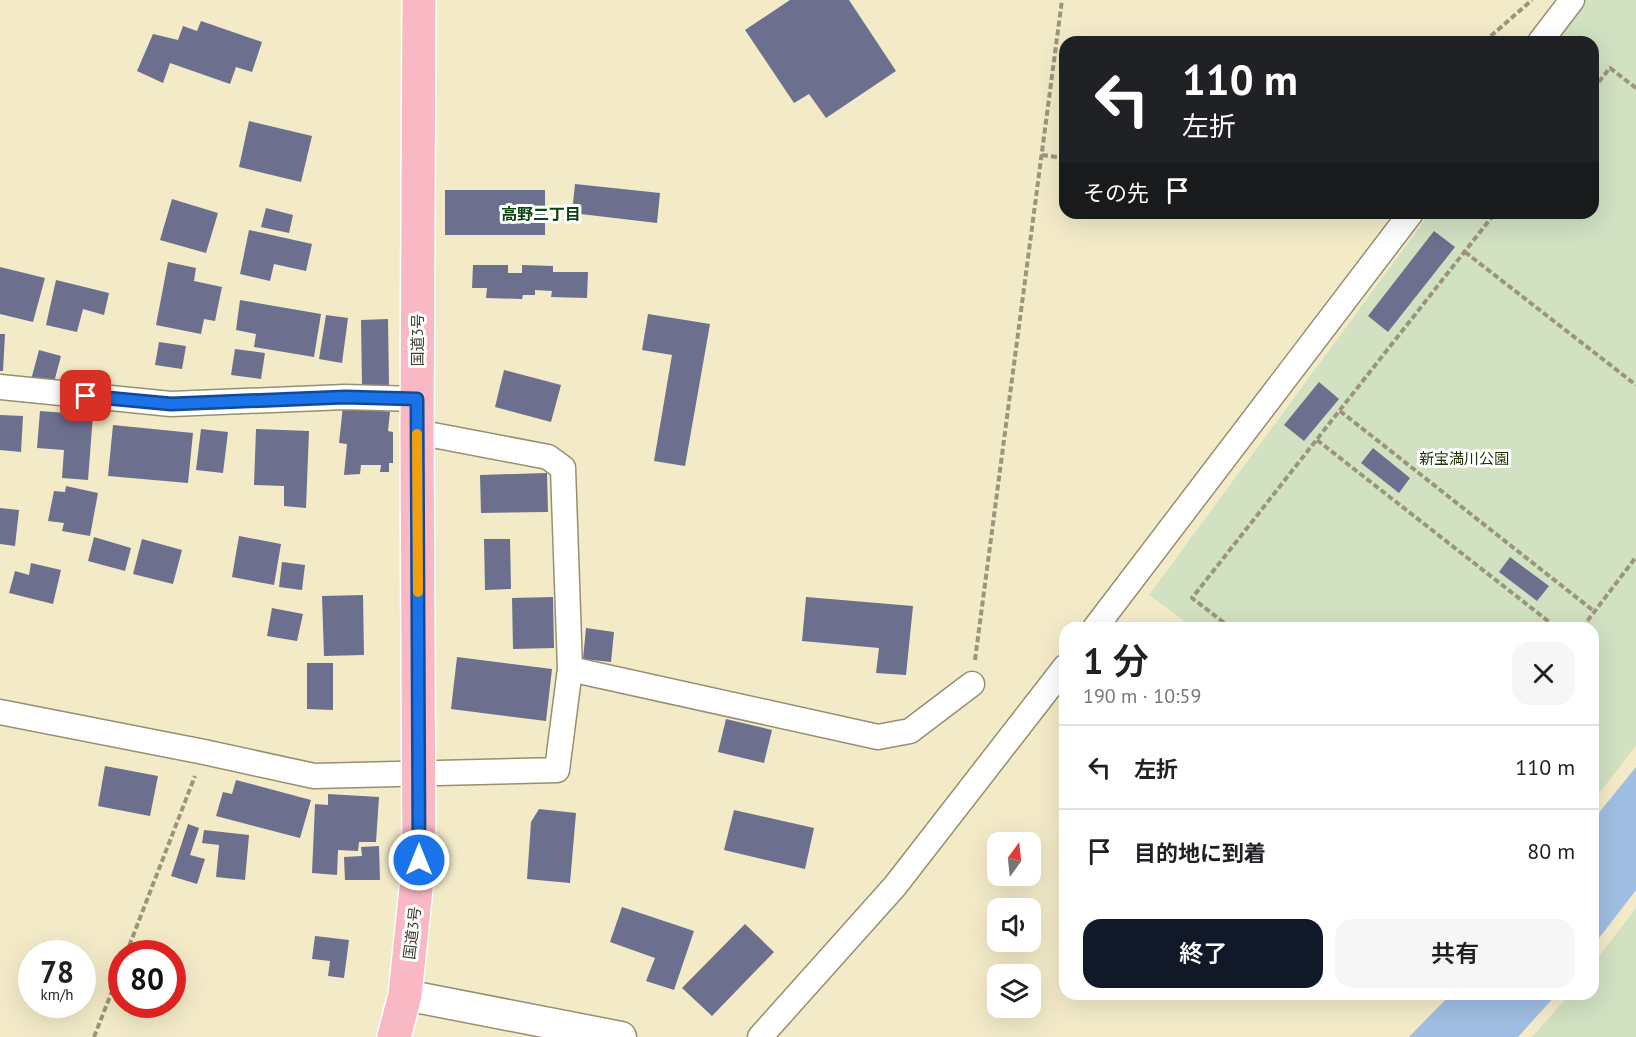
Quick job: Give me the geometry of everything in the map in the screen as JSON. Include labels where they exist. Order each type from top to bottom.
[{"type":"highway","name":"国道3号","points":[[394,1037],[405,995],[419,860],[417,399],[419,0]]},
{"type":"street","points":[[1545,36],[1572,0]]},
{"type":"street","points":[[1100,622],[1406,219]]},
{"type":"street","points":[[0,387],[171,404],[345,397],[417,399]]},
{"type":"street","points":[[0,712],[314,776],[557,770],[570,669],[562,468],[548,457],[417,432]]},
{"type":"street","points":[[570,669],[878,737],[910,731],[972,684]]},
{"type":"street","points":[[760,1037],[895,886],[1059,675]]},
{"type":"street","points":[[405,995],[621,1037]]},
{"type":"path","points":[[972,684],[1062,0]]},
{"type":"path","points":[[1491,36],[1532,0]]},
{"type":"path","points":[[1599,82],[1610,68],[1636,88]]},
{"type":"path","points":[[1042,154],[1059,157]]},
{"type":"path","points":[[1223,622],[1192,598],[1491,219]]},
{"type":"path","points":[[1465,252],[1636,385]]},
{"type":"path","points":[[1340,411],[1595,612]]},
{"type":"path","points":[[1317,440],[1549,622]]},
{"type":"path","points":[[1587,622],[1636,557]]},
{"type":"path","points":[[131,940],[204,752]]},
{"type":"path","points":[[94,1037],[108,1002]]},
{"type":"green space","name":"新宝満川公園","points":[[1585,0],[1636,0],[1636,746],[1599,793],[1599,622],[1186,622],[1149,595],[1426,219],[1599,219],[1599,36],[1558,36]]},
{"type":"green space","points":[[1636,908],[1636,1037],[1532,1037],[1565,1000],[1599,1000],[1599,956]]},
{"type":"water","points":[[1636,767],[1636,890],[1599,938],[1599,813]]},
{"type":"water","points":[[1445,1000],[1551,1000],[1518,1037],[1409,1037]]},
{"type":"building","points":[[790,0],[849,0],[896,71],[826,118],[809,94],[794,103],[745,30]]},
{"type":"building","points":[[201,21],[262,42],[252,72],[236,67],[230,84],[170,63],[163,83],[137,71],[153,34],[178,40],[183,26],[197,31]]},
{"type":"building","points":[[249,121],[312,136],[301,182],[239,167]]},
{"type":"building","points":[[575,184],[660,193],[657,223],[572,213]]},
{"type":"building","points":[[445,190],[545,190],[545,235],[445,235]]},
{"type":"building","points":[[172,199],[218,213],[206,253],[160,240]]},
{"type":"building","points":[[266,208],[293,215],[289,233],[261,227]]},
{"type":"building","points":[[249,230],[312,244],[306,271],[274,264],[270,281],[240,274]]},
{"type":"building","points":[[1434,231],[1455,247],[1388,332],[1368,316]]},
{"type":"building","points":[[168,262],[196,268],[194,281],[222,287],[215,321],[204,319],[201,334],[156,325]]},
{"type":"building","points":[[473,265],[508,265],[508,273],[522,273],[522,265],[553,266],[553,272],[588,272],[587,298],[551,297],[552,291],[535,290],[535,295],[523,295],[522,299],[486,298],[487,288],[472,288]]},
{"type":"building","points":[[0,267],[45,278],[33,322],[0,314]]},
{"type":"building","points":[[56,280],[109,293],[104,315],[83,309],[77,332],[46,325]]},
{"type":"building","points":[[240,300],[321,314],[314,357],[254,347],[256,334],[236,330]]},
{"type":"building","points":[[648,314],[710,324],[685,466],[654,461],[672,355],[642,350]]},
{"type":"building","points":[[326,315],[348,318],[342,363],[319,359]]},
{"type":"building","points":[[388,319],[389,385],[362,386],[361,320]]},
{"type":"building","points":[[0,334],[5,334],[3,371],[0,371]]},
{"type":"building","points":[[159,342],[186,346],[182,369],[155,365]]},
{"type":"building","points":[[235,349],[265,353],[261,379],[231,375]]},
{"type":"building","points":[[39,350],[61,356],[53,386],[31,380]]},
{"type":"building","points":[[504,370],[561,385],[551,422],[495,407]]},
{"type":"building","points":[[1319,382],[1339,399],[1304,441],[1284,425]]},
{"type":"building","points":[[343,406],[390,412],[388,431],[393,432],[393,463],[389,463],[389,472],[380,472],[381,465],[361,465],[360,474],[344,475],[347,444],[339,443]]},
{"type":"building","points":[[40,411],[93,415],[88,480],[62,478],[64,450],[37,448]]},
{"type":"building","points":[[0,415],[23,416],[21,452],[0,450]]},
{"type":"building","points":[[113,425],[193,433],[188,483],[108,476]]},
{"type":"building","points":[[201,429],[228,432],[223,473],[196,470]]},
{"type":"building","points":[[256,429],[309,431],[306,508],[284,506],[284,486],[254,485]]},
{"type":"building","points":[[1373,448],[1410,478],[1399,493],[1361,463]]},
{"type":"building","points":[[547,473],[548,512],[481,513],[480,475]]},
{"type":"building","points":[[66,486],[98,493],[90,536],[62,531],[64,523],[48,521],[54,491],[65,492]]},
{"type":"building","points":[[0,508],[19,510],[15,546],[0,544]]},
{"type":"building","points":[[239,536],[281,544],[274,585],[232,577]]},
{"type":"building","points":[[94,537],[131,548],[125,571],[88,561]]},
{"type":"building","points":[[142,539],[182,550],[173,584],[133,574]]},
{"type":"building","points":[[484,539],[510,539],[511,589],[485,590]]},
{"type":"building","points":[[1510,557],[1549,586],[1537,601],[1499,572]]},
{"type":"building","points":[[282,562],[305,565],[302,590],[279,587]]},
{"type":"building","points":[[31,563],[61,570],[53,604],[9,593],[15,571],[29,575]]},
{"type":"building","points":[[363,595],[364,655],[324,656],[322,596]]},
{"type":"building","points":[[553,597],[554,648],[513,649],[512,598]]},
{"type":"building","points":[[806,597],[913,606],[906,675],[876,673],[879,648],[802,641]]},
{"type":"building","points":[[272,608],[303,614],[297,641],[267,636]]},
{"type":"building","points":[[586,628],[614,632],[611,662],[583,659]]},
{"type":"building","points":[[457,657],[552,669],[546,721],[451,709]]},
{"type":"building","points":[[307,663],[333,663],[333,710],[307,709]]},
{"type":"building","points":[[726,719],[772,730],[764,763],[718,752]]},
{"type":"building","points":[[105,766],[158,776],[150,816],[98,806]]},
{"type":"building","points":[[236,780],[311,800],[300,838],[216,816],[223,792],[232,794]]},
{"type":"building","points":[[328,794],[379,797],[376,842],[359,842],[358,851],[338,850],[337,875],[312,873],[315,804],[328,805]]},
{"type":"building","points":[[539,809],[576,813],[570,883],[527,879],[531,822]]},
{"type":"building","points":[[734,810],[814,828],[805,869],[724,850]]},
{"type":"building","points":[[188,824],[199,828],[190,855],[205,859],[197,884],[171,876]]},
{"type":"building","points":[[204,830],[249,835],[245,880],[216,877],[219,845],[202,843]]},
{"type":"building","points":[[379,846],[380,880],[345,880],[344,857],[362,856],[361,847]]},
{"type":"building","points":[[622,907],[694,931],[674,990],[646,981],[655,958],[610,942]]},
{"type":"building","points":[[745,924],[774,952],[712,1016],[682,988]]},
{"type":"building","points":[[315,936],[349,940],[344,978],[328,976],[330,961],[312,959]]},
{"type":"slow traffic","points":[[417,434],[418,592]]},
{"type":"district","name":"高野二丁目","points":[[541,214]]},
{"type":"route","points":[[86,396],[171,404],[345,397],[417,399],[419,860]]}]
